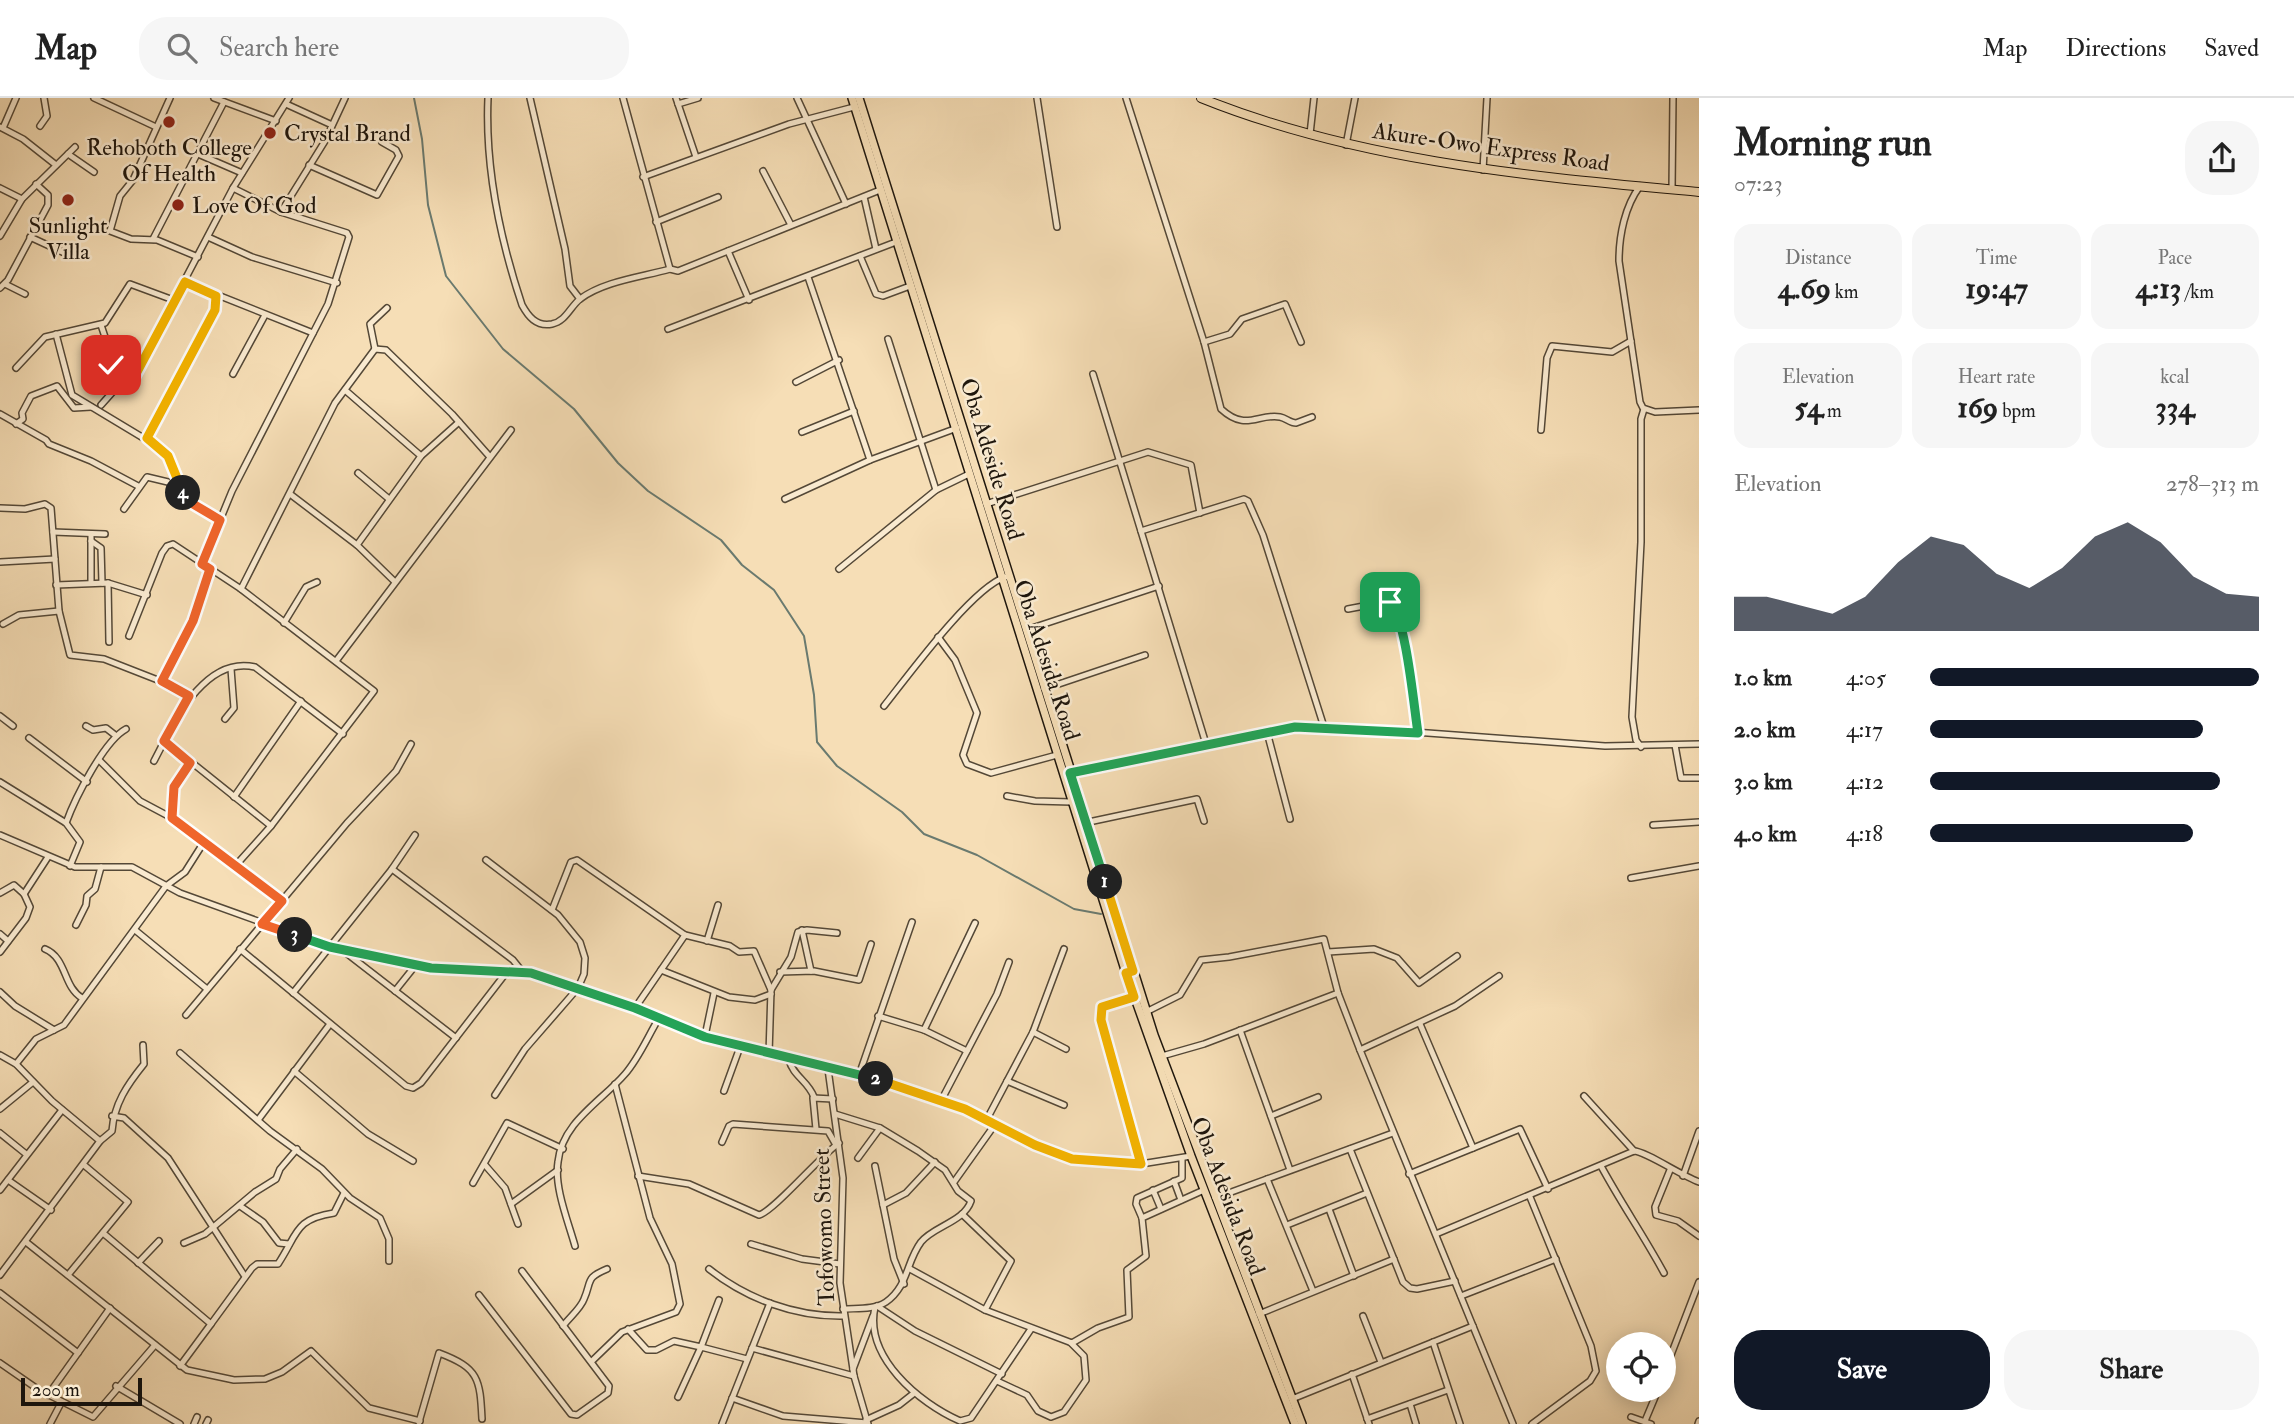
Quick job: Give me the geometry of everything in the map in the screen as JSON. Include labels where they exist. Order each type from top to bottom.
[{"type":"highway","name":"Akure-Owo Express Road","points":[[1200,98],[1346,145],[1483,170],[1699,192]]},
{"type":"main road","name":"Oba Adesida Road","points":[[852,98],[910,286],[925,320],[969,474],[1005,577],[1071,802],[1082,824],[1186,1157],[1204,1190],[1251,1301],[1294,1411],[1295,1424]]},
{"type":"main road","points":[[859,98],[925,320]]},
{"type":"main road","name":"Oba Adeside Road","points":[[958,428],[988,502],[1005,577],[1026,630],[1070,773],[1082,824]]},
{"type":"main road","points":[[1129,972],[1251,1301],[1259,1314],[1292,1399],[1294,1411],[1302,1424]]},
{"type":"street","points":[[16,98],[1,127],[23,139],[56,164]]},
{"type":"street","points":[[44,98],[47,113],[54,119]]},
{"type":"street","points":[[94,98],[156,127]]},
{"type":"street","points":[[170,98],[133,180],[120,196],[109,228],[113,234],[131,239],[153,239],[198,257]]},
{"type":"street","points":[[214,98],[276,121]]},
{"type":"street","points":[[281,212],[345,98]]},
{"type":"street","points":[[488,98],[488,142],[499,217],[522,304],[533,320],[554,324],[568,314],[580,299],[618,283],[670,269],[678,271],[880,190]]},
{"type":"street","points":[[530,98],[565,248],[570,286],[580,299]]},
{"type":"street","points":[[623,98],[670,269]]},
{"type":"street","points":[[696,157],[677,101],[698,98]]},
{"type":"street","points":[[797,98],[846,204]]},
{"type":"street","points":[[1037,98],[1057,227]]},
{"type":"street","points":[[1126,98],[1204,342],[1223,411],[1254,422],[1279,417],[1296,424],[1312,417]]},
{"type":"street","points":[[1310,134],[1314,98]]},
{"type":"street","points":[[1346,145],[1355,98]]},
{"type":"street","points":[[1483,170],[1487,98]]},
{"type":"street","points":[[1672,189],[1673,98]]},
{"type":"street","points":[[101,325],[110,352],[112,379],[118,386],[125,388],[131,385],[233,188],[287,101],[332,125]]},
{"type":"street","points":[[153,239],[224,102]]},
{"type":"street","points":[[643,177],[807,119],[854,107]]},
{"type":"street","points":[[40,126],[47,113]]},
{"type":"street","points":[[309,165],[377,195],[399,156],[396,150],[382,142]]},
{"type":"street","points":[[0,236],[22,199],[75,147]]},
{"type":"street","points":[[198,153],[242,173]]},
{"type":"street","points":[[68,154],[94,172]]},
{"type":"street","points":[[763,171],[791,225]]},
{"type":"street","points":[[25,294],[3,286],[50,201],[48,195],[36,184]]},
{"type":"street","points":[[1621,185],[1630,199]]},
{"type":"street","points":[[1640,186],[1630,199],[1619,244],[1619,261],[1640,402],[1644,409],[1655,412],[1699,410]]},
{"type":"street","points":[[0,188],[22,199]]},
{"type":"street","points":[[202,564],[220,520],[337,283],[349,234],[281,212],[233,188]]},
{"type":"street","points":[[656,222],[718,197]]},
{"type":"street","points":[[864,197],[876,249]]},
{"type":"street","points":[[30,237],[71,256]]},
{"type":"street","points":[[208,237],[252,257],[337,283]]},
{"type":"street","points":[[668,330],[896,242]]},
{"type":"street","points":[[728,251],[749,300]]},
{"type":"street","points":[[860,256],[876,295],[883,296],[910,286]]},
{"type":"street","points":[[808,277],[839,360],[870,460]]},
{"type":"street","points":[[185,282],[313,333]]},
{"type":"street","points":[[16,368],[40,342],[56,334],[101,325],[130,284],[176,301]]},
{"type":"street","points":[[147,438],[215,310],[216,296]]},
{"type":"street","points":[[1204,342],[1230,334],[1242,319],[1285,304],[1301,342]]},
{"type":"street","points":[[241,589],[329,413],[375,349],[370,324],[387,308]]},
{"type":"street","points":[[233,374],[265,315]]},
{"type":"street","points":[[56,334],[70,393],[147,438],[168,456],[180,490]]},
{"type":"street","points":[[888,339],[936,489]]},
{"type":"street","points":[[1541,430],[1547,358],[1552,346],[1612,352],[1631,341]]},
{"type":"street","points":[[375,349],[386,350],[459,422],[490,457]]},
{"type":"street","points":[[796,382],[839,360]]},
{"type":"street","points":[[1093,374],[1206,744]]},
{"type":"street","points":[[16,424],[23,419],[22,413],[31,396],[57,386],[74,408],[91,407]]},
{"type":"street","points":[[101,405],[118,386]]},
{"type":"street","points":[[345,390],[421,456]]},
{"type":"street","points":[[1641,747],[1636,740],[1632,710],[1641,542],[1641,419],[1644,409]]},
{"type":"street","points":[[802,432],[854,411]]},
{"type":"street","points":[[0,414],[49,444],[91,461],[138,486]]},
{"type":"street","points":[[356,545],[421,456],[459,422]]},
{"type":"street","points":[[786,499],[870,460],[958,428]]},
{"type":"street","points":[[336,661],[511,430]]},
{"type":"street","points":[[988,502],[1152,452],[1190,463],[1200,513]]},
{"type":"street","points":[[358,473],[389,499]]},
{"type":"street","points":[[172,484],[176,474]]},
{"type":"street","points":[[839,569],[936,489],[969,474]]},
{"type":"street","points":[[124,509],[147,477],[172,484],[188,501],[220,520]]},
{"type":"street","points":[[290,494],[356,545],[394,581]]},
{"type":"street","points":[[1142,531],[1244,499],[1248,501],[1263,535],[1324,727]]},
{"type":"street","points":[[0,508],[24,509],[48,505],[51,508],[59,611],[70,655],[96,656],[162,681],[189,696]]},
{"type":"street","points":[[53,532],[91,537],[105,534]]},
{"type":"street","points":[[91,537],[101,548],[109,642]]},
{"type":"street","points":[[91,537],[91,583]]},
{"type":"street","points":[[128,636],[162,554],[170,545],[177,545],[241,589],[374,691],[271,826],[237,864]]},
{"type":"street","points":[[0,562],[55,559]]},
{"type":"street","points":[[162,681],[193,621],[210,569]]},
{"type":"street","points":[[884,706],[938,638],[1005,577]]},
{"type":"street","points":[[284,622],[306,587],[317,582]]},
{"type":"street","points":[[56,585],[105,583],[146,595]]},
{"type":"street","points":[[1026,630],[1159,586]]},
{"type":"street","points":[[1348,609],[1378,602],[1393,606],[1407,654],[1411,703],[1418,733]]},
{"type":"street","points":[[3,624],[19,615],[59,611]]},
{"type":"street","points":[[938,638],[955,660],[977,713],[962,755],[967,764],[974,770],[991,773],[1057,755]]},
{"type":"street","points":[[1044,689],[1145,655]]},
{"type":"street","points":[[154,761],[189,696],[231,669],[255,667],[343,734]]},
{"type":"street","points":[[225,719],[234,708],[231,669]]},
{"type":"street","points":[[234,797],[301,701]]},
{"type":"street","points":[[0,716],[13,726]]},
{"type":"street","points":[[86,726],[95,730],[106,727],[115,734]]},
{"type":"street","points":[[1070,773],[1267,732],[1324,727],[1641,747],[1699,744]]},
{"type":"street","points":[[66,824],[115,734],[126,729]]},
{"type":"street","points":[[1267,732],[1290,819]]},
{"type":"street","points":[[29,738],[87,782]]},
{"type":"street","points":[[164,741],[271,826]]},
{"type":"street","points":[[186,1015],[240,949],[396,771],[411,744]]},
{"type":"street","points":[[1675,745],[1681,778],[1699,778]]},
{"type":"street","points":[[100,761],[140,801],[172,818],[237,864],[282,901]]},
{"type":"street","points":[[172,818],[174,787],[190,763]]},
{"type":"street","points":[[0,782],[66,824],[80,842],[70,866]]},
{"type":"street","points":[[1007,796],[1034,801],[1071,802]]},
{"type":"street","points":[[1082,824],[1197,799],[1204,821]]},
{"type":"street","points":[[1653,825],[1699,822]]},
{"type":"street","points":[[0,835],[70,866],[132,867],[180,893],[330,947],[415,966],[506,973],[522,971],[635,1008],[705,1037],[789,1060],[859,1075],[942,1099],[1051,1152],[1072,1159],[1141,1164],[1186,1157],[1184,1177],[1139,1195],[1136,1200],[1142,1219],[1146,1256],[1127,1270],[1129,1317],[1098,1328],[1071,1343]]},
{"type":"street","points":[[293,993],[392,869],[415,835]]},
{"type":"street","points":[[16,1064],[36,1039],[64,1025],[166,886],[181,876],[204,842]]},
{"type":"street","points":[[24,894],[48,858]]},
{"type":"street","points":[[486,860],[552,910],[569,927],[584,950],[585,965],[578,988],[525,1049],[495,1095]]},
{"type":"street","points":[[552,910],[571,862],[577,860],[685,935],[739,952],[754,951],[771,992]]},
{"type":"street","points":[[1631,878],[1699,866]]},
{"type":"street","points":[[76,925],[86,905],[87,896],[95,890],[101,867]]},
{"type":"street","points":[[392,869],[513,960],[522,971]]},
{"type":"street","points":[[180,893],[181,876]]},
{"type":"street","points":[[0,893],[12,885],[24,894],[30,910],[0,952]]},
{"type":"street","points":[[707,941],[718,905]]},
{"type":"street","points":[[859,1075],[912,922]]},
{"type":"street","points":[[924,1030],[975,923]]},
{"type":"street","points":[[135,930],[207,989]]},
{"type":"street","points":[[802,930],[811,971]]},
{"type":"street","points":[[769,1054],[771,992],[780,972],[791,957],[798,932],[802,930],[837,933]]},
{"type":"street","points":[[0,934],[8,941]]},
{"type":"street","points":[[635,1008],[685,935]]},
{"type":"street","points":[[1146,1012],[1180,995],[1201,960],[1324,939],[1338,993],[1360,1050],[1513,1424]]},
{"type":"street","points":[[780,972],[799,974],[811,971],[860,979],[871,944]]},
{"type":"street","points":[[1328,952],[1361,948],[1383,952],[1397,958],[1419,983],[1457,956]]},
{"type":"street","points":[[45,949],[56,954],[74,993],[82,998]]},
{"type":"street","points":[[240,949],[406,1086],[413,1088],[421,1083],[506,973]]},
{"type":"street","points":[[987,1119],[1033,1032],[1064,949]]},
{"type":"street","points":[[344,950],[456,1038]]},
{"type":"street","points":[[942,1099],[1009,962]]},
{"type":"street","points":[[395,991],[415,966]]},
{"type":"street","points":[[661,970],[707,986],[714,993],[748,1000],[771,992]]},
{"type":"street","points":[[1360,1050],[1420,1024],[1499,976]]},
{"type":"street","points":[[0,992],[15,1006],[54,1030]]},
{"type":"street","points":[[705,1037],[714,993]]},
{"type":"street","points":[[1162,1056],[1338,993]]},
{"type":"street","points":[[1134,997],[1100,1010],[1141,1164]]},
{"type":"street","points":[[878,1016],[924,1030],[967,1051]]},
{"type":"street","points":[[575,1246],[558,1170],[562,1149],[584,1112],[632,1065],[659,1018]]},
{"type":"street","points":[[258,1120],[330,1024]]},
{"type":"street","points":[[1420,1024],[1473,1148]]},
{"type":"street","points":[[1240,1030],[1290,1170]]},
{"type":"street","points":[[1033,1032],[1066,1049]]},
{"type":"street","points":[[0,1275],[85,1165],[100,1141],[113,1130],[112,1116],[123,1091],[145,1064],[143,1045]]},
{"type":"street","points":[[724,1091],[740,1046]]},
{"type":"street","points":[[180,1053],[258,1120],[297,1149],[344,1193],[375,1213],[384,1224],[389,1239],[388,1261]]},
{"type":"street","points":[[0,1055],[16,1064],[62,1110],[100,1141]]},
{"type":"street","points":[[789,1060],[794,1073],[809,1085],[814,1097],[816,1129]]},
{"type":"street","name":"Tofowomo Street","points":[[828,1069],[843,1204],[840,1264],[843,1309],[854,1372],[867,1422]]},
{"type":"street","points":[[294,1071],[368,1134],[413,1161]]},
{"type":"street","points":[[0,1109],[33,1082]]},
{"type":"street","points":[[1007,1082],[1064,1105]]},
{"type":"street","points":[[592,1361],[628,1329],[676,1312],[680,1304],[672,1265],[650,1218],[615,1084]]},
{"type":"street","points":[[1584,1096],[1634,1152]]},
{"type":"street","points":[[814,1097],[833,1099]]},
{"type":"street","points":[[1270,1116],[1318,1097]]},
{"type":"street","points":[[0,1190],[62,1110]]},
{"type":"street","points":[[835,1114],[880,1128],[935,1162],[971,1201],[962,1213],[921,1242],[904,1284],[888,1301],[876,1306],[843,1309]]},
{"type":"street","points":[[112,1116],[124,1118],[168,1158],[193,1200],[215,1226],[244,1275]]},
{"type":"street","points":[[473,1183],[507,1123],[562,1149]]},
{"type":"street","points":[[638,1176],[688,1184],[759,1215],[773,1208],[795,1182],[838,1144],[830,1132],[816,1129],[731,1124],[722,1142]]},
{"type":"street","points":[[954,1182],[996,1124]]},
{"type":"street","points":[[858,1158],[880,1128]]},
{"type":"street","points":[[1409,1174],[1520,1129],[1548,1189]]},
{"type":"street","points":[[1683,1176],[1699,1130]]},
{"type":"street","points":[[0,1133],[26,1154]]},
{"type":"street","points":[[1215,1198],[1393,1133]]},
{"type":"street","points":[[184,1243],[215,1226],[255,1192],[276,1179],[279,1169],[297,1149]]},
{"type":"street","points":[[1350,1149],[1402,1282],[1410,1289],[1455,1281]]},
{"type":"street","points":[[1436,1234],[1634,1152],[1648,1155],[1670,1170],[1699,1182]]},
{"type":"street","points":[[883,1205],[906,1193],[935,1162]]},
{"type":"street","points":[[68,1275],[128,1202],[85,1165]]},
{"type":"street","points":[[485,1165],[499,1179],[518,1224]]},
{"type":"street","points":[[875,1166],[894,1259],[904,1284]]},
{"type":"street","points":[[1601,1166],[1619,1200],[1640,1228],[1664,1273]]},
{"type":"street","points":[[511,1204],[558,1170]]},
{"type":"street","points":[[1670,1170],[1655,1207],[1656,1215],[1678,1221],[1699,1236]]},
{"type":"street","points":[[1267,1179],[1313,1291]]},
{"type":"street","points":[[8,1180],[51,1210]]},
{"type":"street","points":[[1174,1181],[1181,1200]]},
{"type":"street","points":[[1153,1190],[1161,1209]]},
{"type":"street","points":[[1142,1219],[1204,1190]]},
{"type":"street","points":[[180,1366],[244,1275],[257,1264],[278,1264],[304,1221],[334,1213],[344,1193]]},
{"type":"street","points":[[1287,1225],[1367,1193]]},
{"type":"street","points":[[1530,1197],[1591,1346],[1596,1371],[1590,1381],[1532,1424]]},
{"type":"street","points":[[240,1206],[263,1222],[279,1243],[289,1244]]},
{"type":"street","points":[[1329,1209],[1354,1276]]},
{"type":"street","points":[[962,1213],[1011,1260],[985,1310]]},
{"type":"street","points":[[103,1233],[211,1324]]},
{"type":"street","points":[[138,1263],[159,1241]]},
{"type":"street","points":[[26,1242],[180,1366],[221,1377],[253,1381],[272,1378],[311,1351],[369,1408],[419,1422],[439,1353],[476,1375],[481,1386],[482,1419]]},
{"type":"street","points":[[751,1244],[802,1259],[840,1264]]},
{"type":"street","points":[[1259,1314],[1394,1259]]},
{"type":"street","points":[[1461,1296],[1556,1259]]},
{"type":"street","points":[[563,1326],[584,1299],[588,1281],[607,1269]]},
{"type":"street","points":[[709,1269],[742,1292],[770,1303],[813,1315],[844,1316]]},
{"type":"street","points":[[910,1269],[985,1310],[1071,1343],[1084,1356],[1086,1380],[1060,1415],[1047,1416],[1038,1411],[1027,1395],[997,1381]]},
{"type":"street","points":[[479,1295],[572,1415],[609,1390],[592,1361],[522,1271]]},
{"type":"street","points":[[1676,1342],[1699,1283]]},
{"type":"street","points":[[0,1293],[78,1353]]},
{"type":"street","points":[[678,1397],[719,1300]]},
{"type":"street","points":[[722,1424],[770,1303]]},
{"type":"street","points":[[752,1348],[821,1369],[854,1372],[876,1306]]},
{"type":"street","points":[[876,1306],[915,1331],[1002,1374]]},
{"type":"street","points":[[48,1395],[110,1308]]},
{"type":"street","points":[[873,1315],[887,1361],[913,1394],[965,1421],[971,1418],[1031,1329]]},
{"type":"street","points":[[1363,1316],[1381,1362]]},
{"type":"street","points":[[1292,1399],[1473,1326]]},
{"type":"street","points":[[628,1329],[647,1350],[656,1350],[674,1341],[747,1359]]},
{"type":"street","points":[[1433,1342],[1460,1424]]},
{"type":"street","points":[[0,1363],[61,1403],[93,1418],[116,1386],[155,1345]]},
{"type":"street","points":[[1352,1374],[1368,1422],[1448,1390]]},
{"type":"street","points":[[116,1386],[180,1424]]},
{"type":"street","points":[[732,1398],[783,1416],[867,1422],[899,1405],[913,1394]]},
{"type":"street","points":[[1632,1417],[1648,1423],[1654,1402]]},
{"type":"street","points":[[50,1424],[61,1403]]},
{"type":"street","points":[[1410,1404],[1416,1424]]},
{"type":"street","points":[[194,1424],[197,1416]]},
{"type":"waterway","points":[[414,98],[422,139],[428,205],[446,276],[503,349],[574,409],[618,463],[648,491],[721,540],[742,565],[774,590],[804,636],[814,695],[817,742],[837,766],[902,812],[924,834],[977,855],[1074,909],[1101,914]]},
{"type":"place","name":"Rehoboth College Of Health","points":[[169,122]]},
{"type":"place","name":"Crystal Brand","points":[[270,133]]},
{"type":"place","name":"Sunlight Villa","points":[[68,200]]},
{"type":"place","name":"Love Of God","points":[[178,205]]},
{"type":"route","points":[[111,365],[114,383],[129,387],[185,282],[216,296],[215,310],[205,324],[147,438],[168,456],[174,466],[180,490],[187,499],[220,520],[202,564],[210,569],[195,615],[162,681],[189,696],[164,741],[190,763],[174,785],[172,818],[237,864],[282,901],[262,924],[330,947],[415,966],[531,973],[635,1008],[705,1037],[789,1060],[887,1082],[942,1099],[1051,1152],[1093,1163],[1141,1164],[1100,1010],[1134,997],[1126,973],[1133,971],[1070,773],[1295,727],[1360,728],[1418,733],[1411,703],[1407,654],[1396,611],[1390,602]]}]
